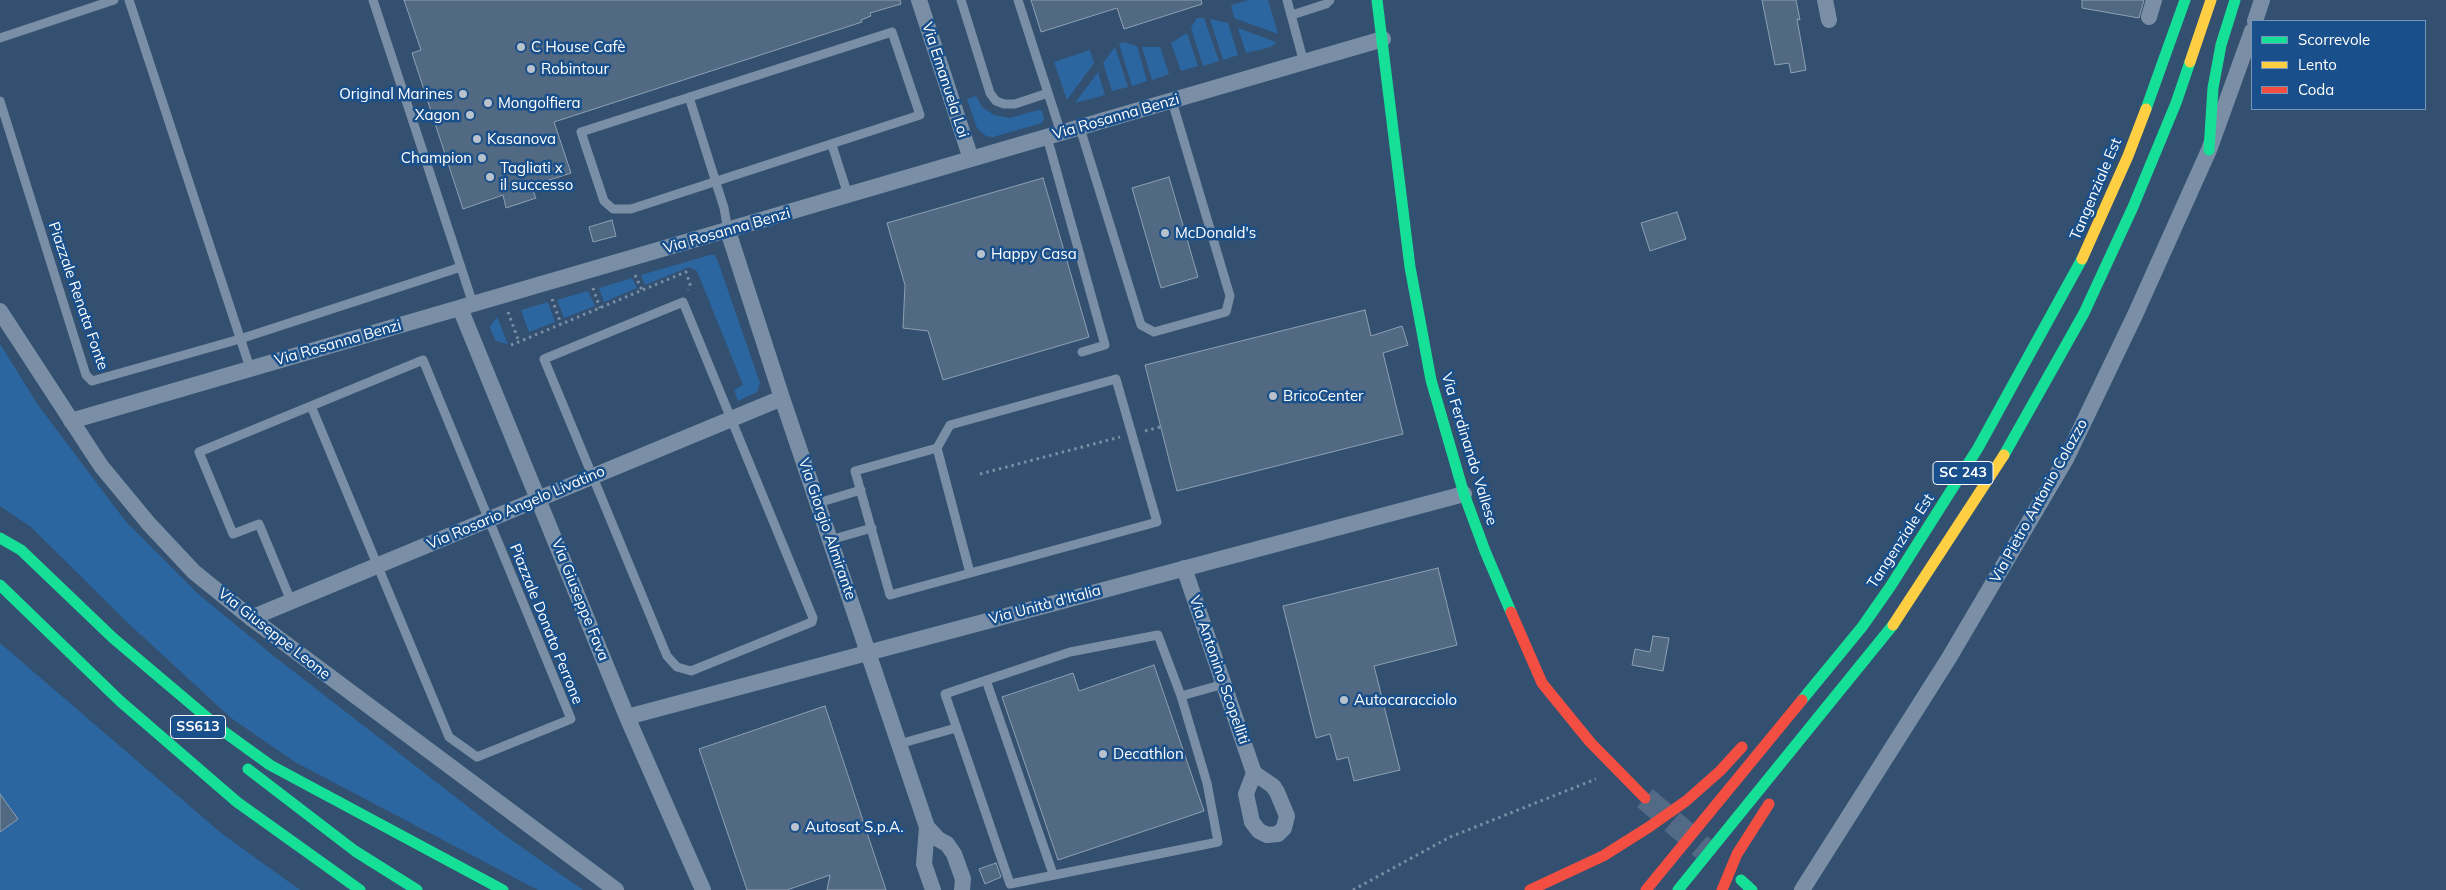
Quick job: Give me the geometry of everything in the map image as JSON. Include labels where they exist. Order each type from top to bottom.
[{"type":"main road","name":"Via Ferdinando Vallese","points":[[1377,0],[1410,267],[1431,380],[1464,494],[1496,577],[1542,683],[1590,742],[1644,798]]},
{"type":"main road","name":"Tangenziale Est","points":[[1646,890],[1862,627],[1890,587],[1978,448],[2029,361],[2077,270],[2128,156],[2170,46],[2185,0]]},
{"type":"main road","name":"SC 243","points":[[1678,890],[1875,649],[1910,600],[2001,459],[2084,313],[2134,207],[2176,103],[2212,0]]},
{"type":"main road","points":[[2209,150],[2213,88],[2234,0]]},
{"type":"main road","points":[[0,539],[81,623],[128,667]]},
{"type":"main road","points":[[0,539],[21,550],[113,638],[223,731],[270,765],[503,890]]},
{"type":"main road","name":"SS613","points":[[0,584],[120,701],[237,802],[360,890]]},
{"type":"main road","points":[[1803,680],[1841,638],[1862,627]]},
{"type":"main road","points":[[1849,698],[1875,649]]},
{"type":"main road","points":[[1530,890],[1603,856],[1649,827],[1686,801],[1720,771],[1752,736]]},
{"type":"main road","points":[[240,763],[355,851],[417,890]]},
{"type":"main road","points":[[1722,890],[1737,854],[1754,823],[1778,792]]},
{"type":"main road","points":[[237,802],[261,832],[341,890]]},
{"type":"main road","points":[[1741,880],[1752,890]]},
{"type":"street","name":"Via Emanuela Loi","points":[[920,0],[970,159]]},
{"type":"street","points":[[1826,0],[1829,20]]},
{"type":"street","points":[[2149,17],[2154,0]]},
{"type":"street","points":[[2255,20],[2262,0]]},
{"type":"street","name":"Via Pietro Antonio Colazzo","points":[[1802,890],[1949,658],[2066,459],[2139,306],[2209,150],[2251,35]]},
{"type":"street","name":"Via Rosanna Benzi","points":[[71,421],[1383,40]]},
{"type":"street","name":"Via Giorgio Almirante","points":[[728,231],[782,398],[927,827],[924,864],[933,890]]},
{"type":"street","name":"Via Giuseppe Fava","points":[[467,306],[538,498],[627,717],[703,890]]},
{"type":"street","name":"Via Giuseppe Leone","points":[[0,311],[101,466],[149,524],[194,572],[251,618],[616,890]]},
{"type":"street","name":"Via Rosario Angelo Livatino","points":[[251,618],[782,398]]},
{"type":"street","name":"Via Unità d'Italia","points":[[627,717],[1464,494]]},
{"type":"street","name":"Via Antonino Scopelliti","points":[[1184,568],[1254,773]]},
{"type":"street","name":"Via Giorgio Almirante","points":[[927,827],[954,854],[963,879],[962,890]]},
{"type":"lane","points":[[0,38],[114,0]]},
{"type":"lane","points":[[129,0],[250,368]]},
{"type":"lane","points":[[373,0],[461,267],[467,306]]},
{"type":"lane","points":[[961,0],[990,93],[996,101],[1004,104],[1014,104],[1048,93]]},
{"type":"lane","points":[[1018,0],[1048,93],[1054,135],[1105,345],[1082,352]]},
{"type":"lane","points":[[1287,0],[1304,63]]},
{"type":"lane","points":[[1292,15],[1326,4],[1330,0]]},
{"type":"lane","points":[[892,32],[920,115],[832,144],[631,209],[613,209],[604,201],[581,132],[892,32]]},
{"type":"lane","points":[[689,97],[716,183],[728,231]]},
{"type":"lane","name":"Piazzale Renata Fonte","points":[[0,101],[87,378],[97,382],[240,339],[461,267]]},
{"type":"lane","points":[[1080,128],[1141,325],[1154,332],[1226,312],[1230,296],[1172,101]]},
{"type":"lane","points":[[832,144],[848,195]]},
{"type":"lane","points":[[683,302],[813,618],[812,622],[691,671],[677,668],[667,656],[544,359],[683,302]]},
{"type":"lane","points":[[291,601],[259,524],[233,534],[199,452],[423,360],[488,519]]},
{"type":"lane","points":[[937,448],[856,471],[890,595],[970,574],[1156,522],[1116,379],[950,424],[937,448],[970,574]]},
{"type":"lane","points":[[311,406],[376,566]]},
{"type":"lane","points":[[818,503],[861,490]]},
{"type":"lane","name":"Piazzale Donato Perrone","points":[[376,566],[449,737],[477,757],[570,719],[488,519]]},
{"type":"lane","points":[[830,540],[872,528]]},
{"type":"lane","points":[[1158,635],[1181,696],[1207,782],[1218,842],[1010,884],[945,694],[1070,652],[1158,635]]},
{"type":"lane","points":[[986,680],[1053,874]]},
{"type":"lane","points":[[1181,696],[1224,684]]},
{"type":"lane","points":[[899,744],[956,728]]},
{"type":"path","points":[[512,345],[686,272],[690,284],[683,302]]},
{"type":"path","points":[[635,275],[642,290]]},
{"type":"path","points":[[593,288],[600,308]]},
{"type":"path","points":[[552,299],[561,324]]},
{"type":"path","points":[[508,311],[519,342]]},
{"type":"path","points":[[980,474],[1160,427]]},
{"type":"path","points":[[1353,890],[1450,837],[1618,771]]},
{"type":"shaded area","points":[[1249,0],[1268,0],[1278,34],[1234,18],[1231,5]]},
{"type":"shaded area","points":[[1197,18],[1204,18],[1219,61],[1203,66],[1191,28]]},
{"type":"shaded area","points":[[1210,19],[1228,23],[1238,55],[1223,60]]},
{"type":"shaded area","points":[[1238,28],[1277,42],[1271,47],[1246,53]]},
{"type":"shaded area","points":[[1187,33],[1198,66],[1181,71],[1171,43]]},
{"type":"shaded area","points":[[1124,42],[1137,46],[1147,81],[1132,86],[1119,44]]},
{"type":"shaded area","points":[[1115,47],[1128,87],[1112,91],[1103,63]]},
{"type":"shaded area","points":[[1142,47],[1160,47],[1169,74],[1152,80]]},
{"type":"shaded area","points":[[1090,50],[1094,63],[1067,100],[1054,62]]},
{"type":"shaded area","points":[[1098,72],[1105,95],[1075,103]]},
{"type":"shaded area","points":[[976,96],[982,107],[994,115],[1010,118],[1038,110],[1042,111],[1044,119],[1042,123],[993,137],[986,136],[977,128],[967,99]]},
{"type":"shaded area","points":[[714,255],[717,259],[760,383],[757,392],[738,401],[734,390],[743,385],[697,271],[689,267],[645,285],[641,275]]},
{"type":"shaded area","points":[[632,278],[637,288],[604,302],[599,288]]},
{"type":"shaded area","points":[[588,291],[595,306],[564,318],[557,300]]},
{"type":"shaded area","points":[[548,302],[555,322],[529,332],[521,310]]},
{"type":"shaded area","points":[[497,317],[508,344],[496,341],[491,331],[490,326]]},
{"type":"shaded area","points":[[0,344],[38,405],[126,522],[197,593],[275,657],[507,837],[583,890],[538,890],[295,762],[231,718],[127,622],[31,527],[0,506]]},
{"type":"shaded area","points":[[0,643],[221,833],[300,890],[0,890]]},
{"type":"building","name":"Mongolfiera","points":[[404,0],[900,0],[901,4],[870,13],[871,16],[861,20],[862,22],[554,122],[571,173],[531,186],[536,198],[506,208],[503,195],[463,209],[412,53],[421,50]]},
{"type":"building","points":[[1031,0],[1201,0],[1202,4],[1124,29],[1117,8],[1041,32]]},
{"type":"building","points":[[1762,0],[1796,0],[1800,20],[1797,19],[1806,70],[1791,73],[1789,63],[1775,65]]},
{"type":"building","points":[[2082,0],[2144,0],[2139,18],[2082,8]]},
{"type":"building","name":"McDonald's","points":[[1169,177],[1198,277],[1161,288],[1132,188]]},
{"type":"building","name":"Happy Casa","points":[[1043,178],[1089,337],[943,380],[928,331],[903,328],[905,285],[887,223]]},
{"type":"building","points":[[1677,212],[1686,239],[1650,251],[1641,223]]},
{"type":"building","points":[[612,220],[616,236],[593,242],[589,227]]},
{"type":"building","name":"BricoCenter","points":[[1365,310],[1371,336],[1402,326],[1408,345],[1383,353],[1403,434],[1177,491],[1145,365]]},
{"type":"building","name":"Autocaracciolo","points":[[1438,568],[1457,645],[1374,666],[1400,770],[1354,781],[1348,757],[1337,760],[1330,734],[1316,738],[1283,606]]},
{"type":"building","points":[[1653,636],[1669,638],[1663,671],[1632,665],[1635,649],[1650,652]]},
{"type":"building","name":"Decathlon","points":[[1154,665],[1204,811],[1058,860],[1002,697],[1073,673],[1079,691]]},
{"type":"building","name":"Autosat S.p.A.","points":[[825,706],[886,890],[827,890],[830,875],[787,890],[747,890],[699,749]]},
{"type":"building","points":[[0,794],[18,819],[0,832]]},
{"type":"building","points":[[996,863],[1001,877],[985,884],[979,869]]},
{"type":"tunnel","points":[[1645,798],[1704,849]]},
{"type":"traffic: fast","points":[[1377,0],[1410,267],[1431,380],[1464,494],[1485,551],[1511,612]]},
{"type":"traffic: fast","points":[[2146,109],[2185,0]]},
{"type":"traffic: fast","points":[[2209,150],[2213,88],[2221,45],[2235,0]]},
{"type":"traffic: fast","points":[[2004,455],[2084,313],[2133,207],[2176,103],[2190,62]]},
{"type":"traffic: fast","points":[[1802,700],[1862,627],[1890,587],[1978,448],[2082,259]]},
{"type":"traffic: fast","points":[[0,538],[21,550],[113,638],[223,731],[270,765],[503,890]]},
{"type":"traffic: fast","points":[[0,585],[120,701],[237,802],[360,890]]},
{"type":"traffic: fast","points":[[1678,890],[1893,625]]},
{"type":"traffic: fast","points":[[248,769],[355,851],[417,890]]},
{"type":"traffic: fast","points":[[1741,880],[1752,890]]},
{"type":"traffic: slow","points":[[2190,62],[2211,0]]},
{"type":"traffic: slow","points":[[2082,259],[2128,156],[2146,109]]},
{"type":"traffic: slow","points":[[1893,625],[2004,455]]},
{"type":"traffic: jam","points":[[1511,612],[1542,683],[1590,742],[1645,798]]},
{"type":"traffic: jam","points":[[1646,890],[1802,700]]},
{"type":"traffic: jam","points":[[1530,890],[1603,856],[1649,827],[1686,801],[1720,771],[1742,747]]},
{"type":"traffic: jam","points":[[1722,890],[1737,854],[1769,804]]},
{"type":"place","name":"C House Cafè","points":[[521,47]]},
{"type":"place","name":"Robintour","points":[[531,69]]},
{"type":"place","name":"Original Marines","points":[[463,94]]},
{"type":"place","name":"Mongolfiera","points":[[488,103]]},
{"type":"place","name":"Xagon","points":[[470,115]]},
{"type":"place","name":"Kasanova","points":[[477,139]]},
{"type":"place","name":"Champion","points":[[482,158]]},
{"type":"place","name":"Tagliati x il successo","points":[[490,177]]},
{"type":"place","name":"McDonald's","points":[[1165,233]]},
{"type":"place","name":"Happy Casa","points":[[981,254]]},
{"type":"place","name":"BricoCenter","points":[[1273,396]]},
{"type":"place","name":"Autocaracciolo","points":[[1344,700]]},
{"type":"place","name":"Decathlon","points":[[1103,754]]},
{"type":"place","name":"Autosat S.p.A.","points":[[795,827]]}]
